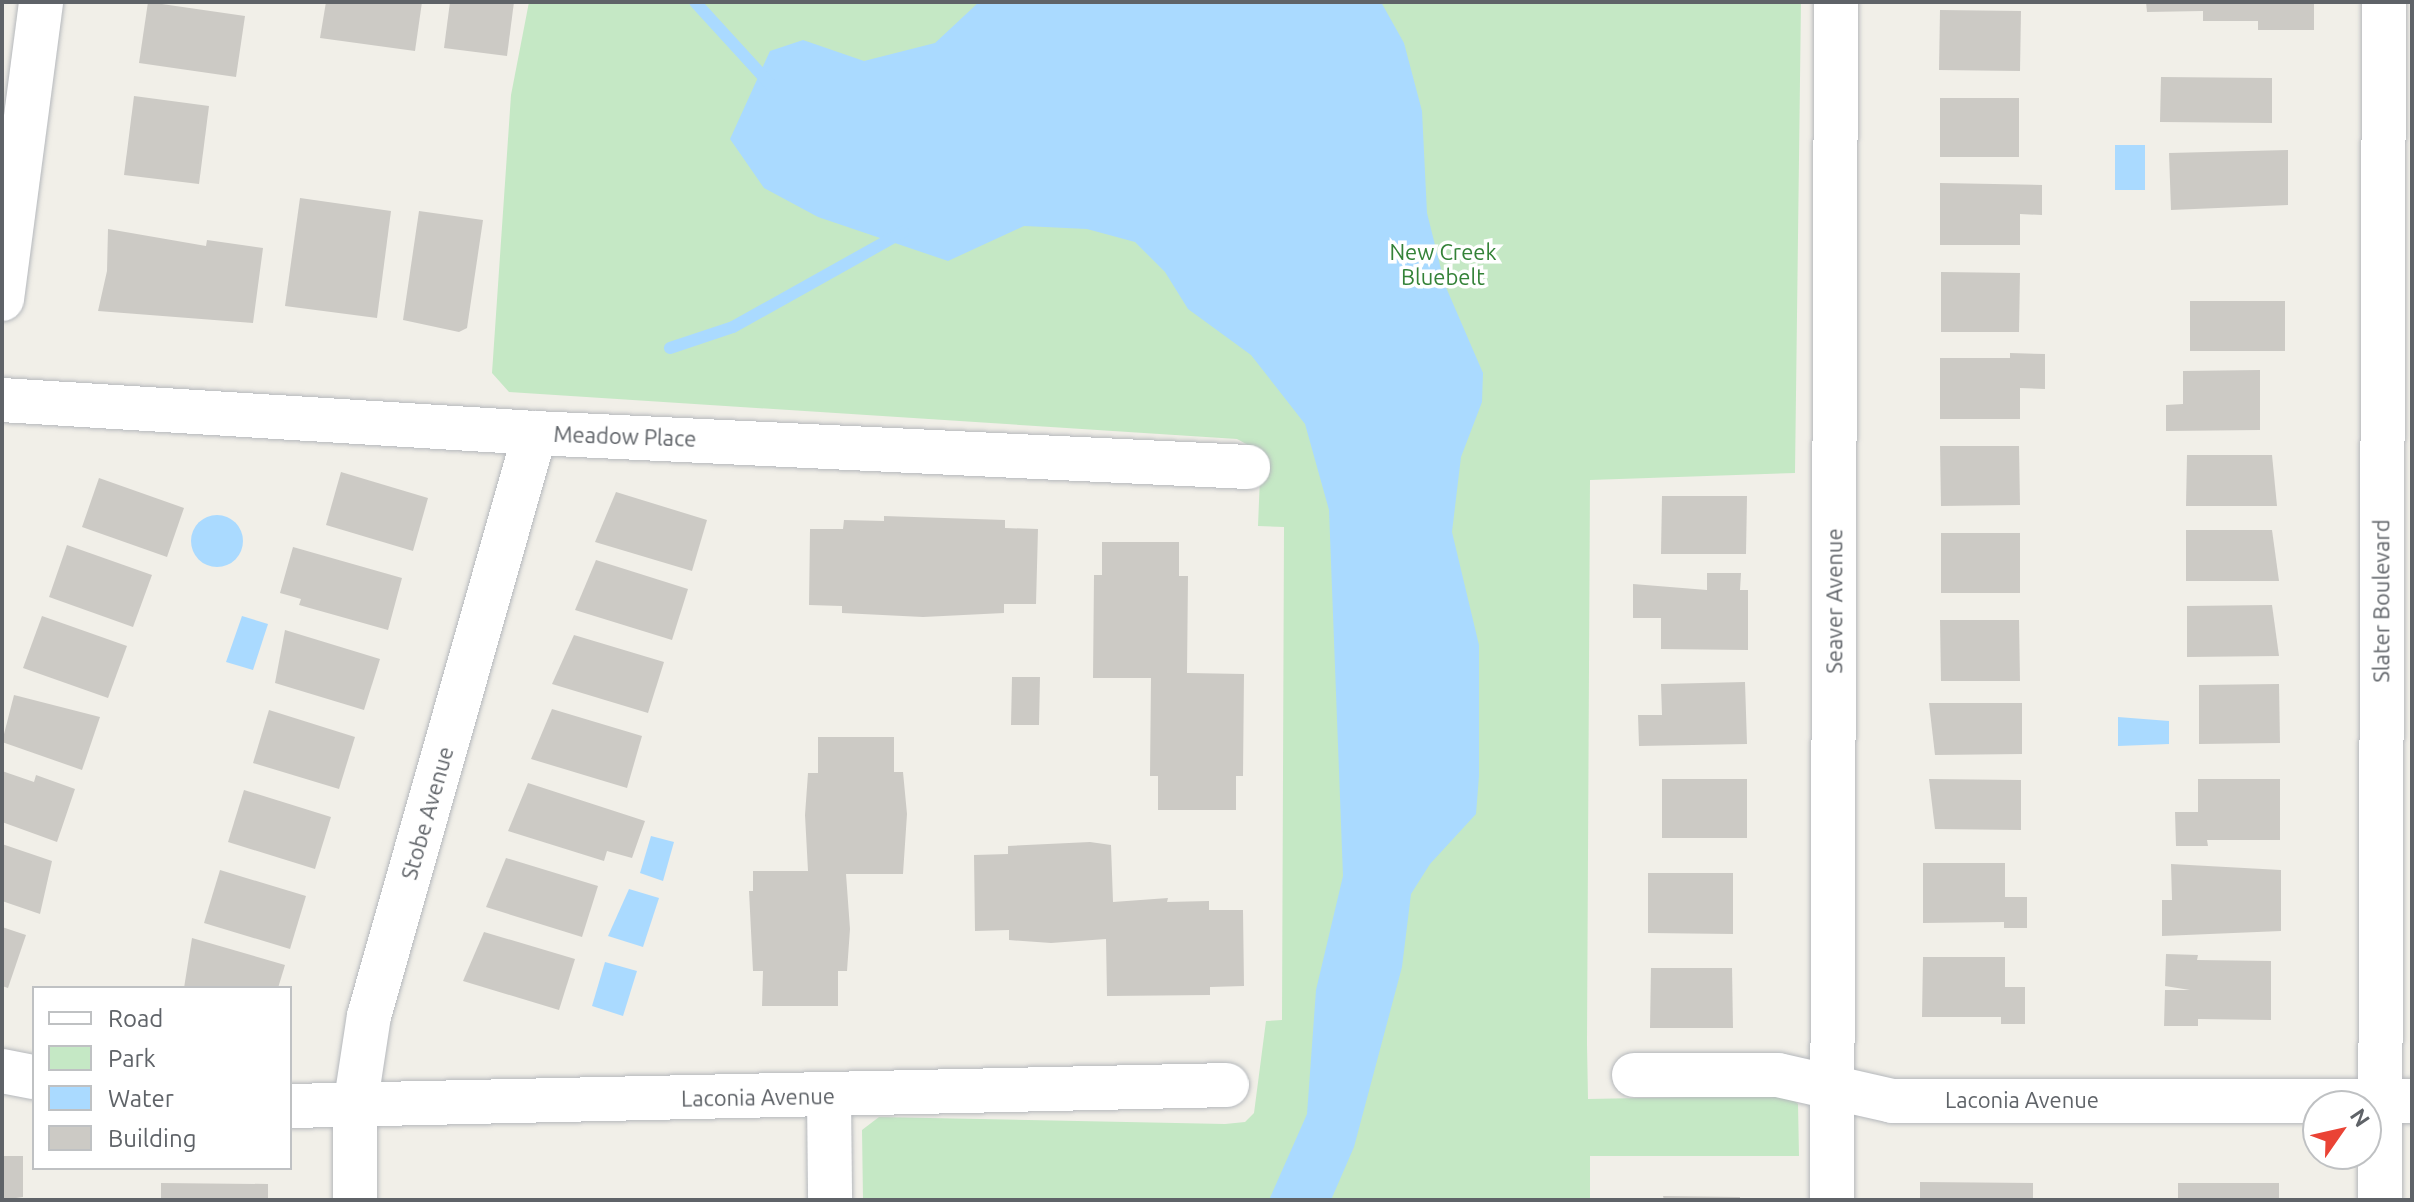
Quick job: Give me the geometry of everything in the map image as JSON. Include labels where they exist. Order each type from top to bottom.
[{"type":"street","points":[[3,286],[41,2]]},
{"type":"street","name":"Seaver Avenue","points":[[1832,1200],[1836,2]]},
{"type":"street","name":"Slater Boulevard","points":[[2380,1200],[2396,1101],[2384,2]]},
{"type":"street","name":"Meadow Place","points":[[2,400],[535,433],[1248,467]]},
{"type":"street","name":"Stobe Avenue","points":[[355,1200],[355,1107],[369,1016],[535,433]]},
{"type":"street","points":[[2,1071],[32,1077]]},
{"type":"street","name":"Laconia Avenue","points":[[1634,1075],[1778,1075],[1892,1101],[2396,1101]]},
{"type":"street","name":"Laconia Avenue","points":[[292,1106],[1227,1085]]},
{"type":"street","points":[[829,1096],[830,1200]]},
{"type":"green space","name":"New Creek Bluebelt","points":[[529,2],[1801,2],[1795,473],[1590,480],[1587,1044],[1588,1099],[1789,1095],[1798,1104],[1799,1156],[1590,1156],[1590,1200],[863,1200],[862,1130],[879,1117],[1225,1124],[1245,1122],[1254,1113],[1266,1021],[1282,1020],[1284,527],[1258,526],[1261,452],[1237,439],[509,392],[492,373],[511,95]]},
{"type":"water","points":[[979,2],[1381,2],[1404,43],[1422,111],[1427,213],[1445,285],[1483,373],[1482,402],[1461,457],[1452,532],[1479,645],[1479,776],[1476,814],[1430,864],[1411,894],[1402,967],[1354,1147],[1331,1200],[1269,1200],[1307,1114],[1316,990],[1343,876],[1329,510],[1305,424],[1251,355],[1188,309],[1165,272],[1135,242],[1087,229],[1024,226],[948,261],[818,217],[764,188],[730,139],[770,51],[803,40],[864,61],[935,43]]},
{"type":"water","points":[[2115,145],[2145,145],[2145,190],[2115,190]]},
{"type":"water","points":[[217,515],[236,522],[243,541],[236,560],[217,567],[198,560],[191,541],[198,522]]},
{"type":"water","points":[[242,616],[268,624],[253,670],[226,662]]},
{"type":"water","points":[[2118,717],[2169,721],[2169,744],[2118,746]]},
{"type":"water","points":[[651,836],[674,842],[663,881],[640,873]]},
{"type":"water","points":[[629,889],[659,898],[643,947],[608,936]]},
{"type":"water","points":[[605,962],[637,971],[623,1016],[592,1006]]},
{"type":"building","points":[[148,2],[245,16],[236,77],[139,63]]},
{"type":"building","points":[[326,2],[422,2],[415,51],[320,38]]},
{"type":"building","points":[[450,2],[514,2],[507,56],[444,48]]},
{"type":"building","points":[[2146,2],[2314,2],[2314,30],[2258,30],[2258,21],[2203,21],[2203,11],[2147,12]]},
{"type":"building","points":[[1940,10],[2021,11],[2020,71],[1939,70]]},
{"type":"building","points":[[2161,77],[2272,78],[2272,123],[2160,122]]},
{"type":"building","points":[[134,96],[209,106],[199,184],[124,175]]},
{"type":"building","points":[[1940,98],[2019,98],[2019,157],[1940,157]]},
{"type":"building","points":[[2288,150],[2288,205],[2171,210],[2169,153]]},
{"type":"building","points":[[1940,183],[2042,185],[2042,215],[2020,214],[2020,245],[1940,245]]},
{"type":"building","points":[[300,198],[391,211],[377,318],[285,306]]},
{"type":"building","points":[[419,211],[483,220],[467,328],[459,332],[403,320]]},
{"type":"building","points":[[108,229],[206,246],[207,240],[263,248],[253,323],[98,311],[107,271]]},
{"type":"building","points":[[1941,272],[2020,273],[2019,332],[1941,332]]},
{"type":"building","points":[[2190,301],[2285,301],[2285,351],[2190,351]]},
{"type":"building","points":[[2010,353],[2045,354],[2045,389],[2020,388],[2020,419],[1940,419],[1940,358],[2010,358]]},
{"type":"building","points":[[2260,370],[2260,430],[2166,431],[2166,405],[2183,404],[2183,371]]},
{"type":"building","points":[[1940,446],[2019,446],[2020,505],[1941,506]]},
{"type":"building","points":[[2187,455],[2272,455],[2277,506],[2186,506]]},
{"type":"building","points":[[341,472],[428,498],[413,551],[326,525]]},
{"type":"building","points":[[99,478],[184,508],[167,557],[82,527]]},
{"type":"building","points":[[616,492],[707,520],[692,571],[595,542]]},
{"type":"building","points":[[1662,496],[1747,496],[1746,554],[1661,554]]},
{"type":"building","points":[[884,516],[1005,520],[1005,528],[1038,529],[1036,604],[1004,604],[1004,613],[923,617],[842,613],[842,606],[809,605],[810,529],[843,529],[844,520],[884,521]]},
{"type":"building","points":[[2186,530],[2272,530],[2279,581],[2186,581]]},
{"type":"building","points":[[1941,533],[2020,533],[2020,593],[1941,593]]},
{"type":"building","points":[[1102,542],[1179,542],[1179,576],[1188,576],[1187,673],[1244,674],[1243,776],[1236,776],[1236,810],[1158,810],[1158,776],[1150,776],[1151,678],[1093,678],[1094,575],[1102,575]]},
{"type":"building","points":[[67,545],[152,575],[133,627],[49,597]]},
{"type":"building","points":[[293,547],[402,578],[388,630],[299,605],[301,599],[280,593]]},
{"type":"building","points":[[596,560],[688,589],[672,640],[575,610]]},
{"type":"building","points":[[1707,573],[1741,573],[1740,590],[1748,590],[1748,650],[1661,649],[1661,618],[1633,618],[1633,584],[1707,590]]},
{"type":"building","points":[[2272,605],[2279,656],[2187,657],[2187,606]]},
{"type":"building","points":[[42,616],[127,646],[108,698],[23,668]]},
{"type":"building","points":[[1940,620],[2019,620],[2020,681],[1941,681]]},
{"type":"building","points":[[285,630],[380,659],[364,710],[275,683]]},
{"type":"building","points":[[574,635],[664,662],[648,713],[552,684]]},
{"type":"building","points":[[1012,677],[1040,677],[1039,725],[1011,725]]},
{"type":"building","points":[[1745,682],[1747,744],[1639,746],[1638,715],[1662,715],[1661,684]]},
{"type":"building","points":[[2279,684],[2280,743],[2199,744],[2199,685]]},
{"type":"building","points":[[14,695],[100,717],[82,770],[2,742]]},
{"type":"building","points":[[1929,703],[2022,703],[2022,754],[1935,755]]},
{"type":"building","points":[[552,709],[642,736],[627,788],[531,759]]},
{"type":"building","points":[[269,710],[355,737],[339,789],[253,763]]},
{"type":"building","points":[[818,737],[894,737],[894,772],[903,772],[907,814],[903,874],[846,874],[850,929],[847,971],[838,971],[838,1006],[762,1006],[763,971],[753,971],[749,891],[753,891],[753,871],[808,871],[805,815],[808,773],[818,773]]},
{"type":"building","points":[[2,771],[34,782],[36,775],[75,789],[57,842],[2,822]]},
{"type":"building","points":[[1662,779],[1747,779],[1747,838],[1662,838]]},
{"type":"building","points":[[1929,779],[2021,780],[2021,830],[1935,829]]},
{"type":"building","points":[[2198,779],[2280,779],[2280,840],[2207,840],[2208,846],[2176,846],[2175,812],[2198,812]]},
{"type":"building","points":[[528,783],[645,821],[632,858],[607,851],[604,861],[508,831]]},
{"type":"building","points":[[244,790],[331,817],[315,869],[228,842]]},
{"type":"building","points":[[1090,842],[1111,845],[1113,902],[1168,898],[1167,902],[1209,901],[1209,910],[1243,910],[1244,986],[1210,987],[1210,995],[1107,996],[1106,939],[1051,943],[1009,940],[1009,930],[975,931],[974,855],[1008,854],[1008,846]]},
{"type":"building","points":[[2,844],[52,861],[40,914],[2,901]]},
{"type":"building","points":[[506,858],[598,886],[582,937],[486,907]]},
{"type":"building","points":[[1923,863],[2005,863],[2005,897],[2027,897],[2027,928],[2004,928],[2004,922],[1923,923]]},
{"type":"building","points":[[2171,864],[2281,870],[2281,931],[2162,936],[2162,900],[2172,900]]},
{"type":"building","points":[[220,870],[306,896],[290,949],[204,923]]},
{"type":"building","points":[[1648,873],[1733,873],[1733,934],[1648,933]]},
{"type":"building","points":[[2,927],[26,935],[8,988],[2,986]]},
{"type":"building","points":[[484,932],[575,959],[559,1010],[463,981]]},
{"type":"building","points":[[192,938],[285,965],[279,986],[184,986]]},
{"type":"building","points":[[2166,954],[2198,955],[2197,960],[2271,961],[2271,1020],[2198,1019],[2198,1026],[2164,1026],[2165,990],[2190,990],[2165,986]]},
{"type":"building","points":[[1923,957],[2005,957],[2005,987],[2025,987],[2025,1024],[2001,1024],[2001,1017],[1922,1017]]},
{"type":"building","points":[[1651,968],[1732,968],[1733,1028],[1650,1028]]},
{"type":"building","points":[[2,1156],[23,1156],[23,1197],[2,1200]]},
{"type":"building","points":[[1920,1182],[2033,1183],[2033,1200],[1920,1200]]},
{"type":"building","points":[[161,1183],[268,1184],[268,1200],[161,1200]]},
{"type":"building","points":[[2178,1183],[2279,1183],[2279,1200],[2178,1200]]},
{"type":"building","points":[[1663,1196],[1740,1197],[1740,1200],[1664,1200]]},
{"type":"waterway","points":[[695,2],[771,85]]},
{"type":"waterway","points":[[670,348],[733,327],[903,232]]}]
